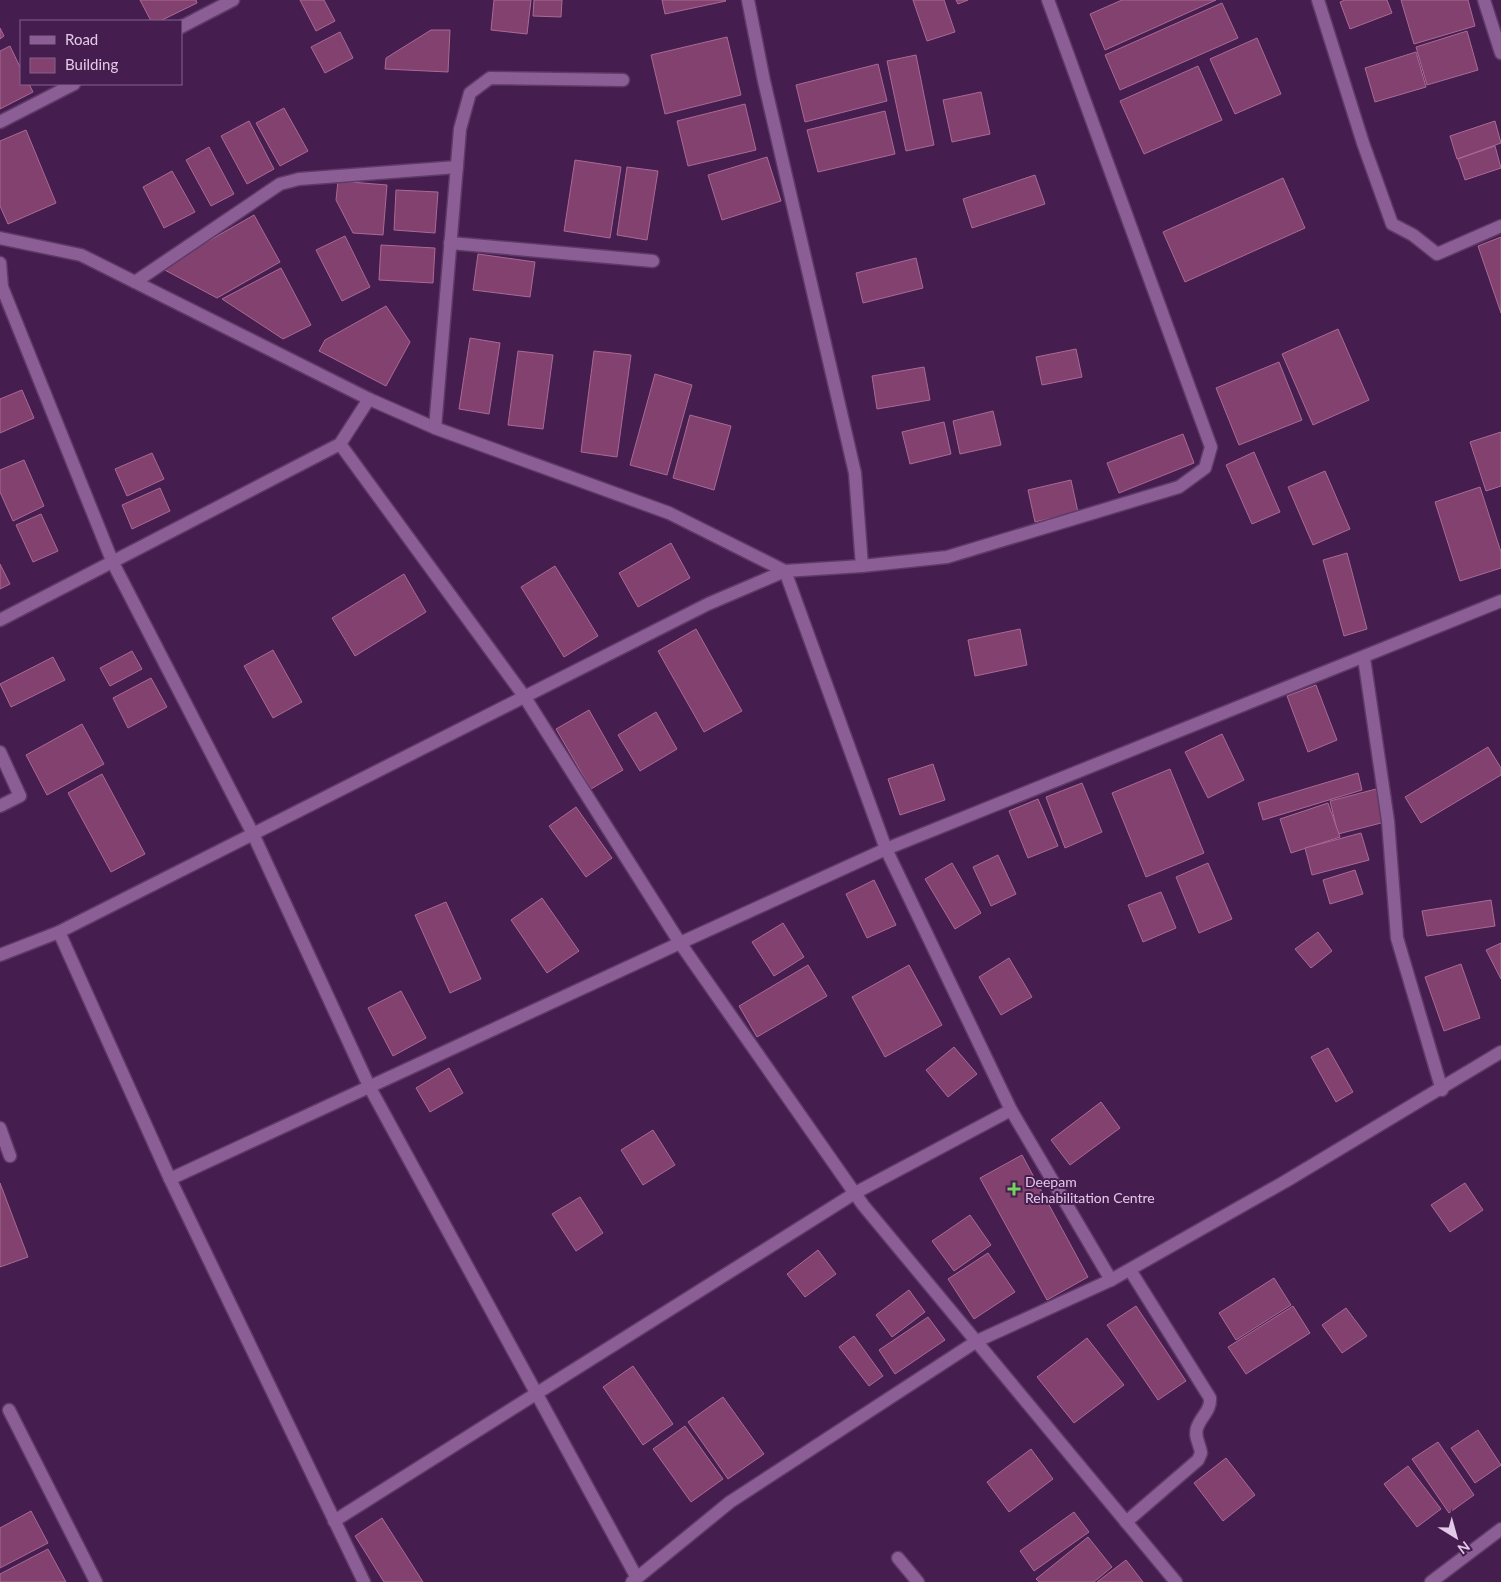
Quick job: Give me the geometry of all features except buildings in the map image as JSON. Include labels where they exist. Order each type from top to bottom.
[{"type":"street","points":[[182,26],[233,0]]},
{"type":"street","points":[[748,0],[764,81],[855,473],[862,566]]},
{"type":"street","points":[[0,955],[59,932],[708,604],[785,571],[862,566],[947,557],[1179,488],[1205,468],[1211,447],[1048,0]]},
{"type":"street","points":[[1318,0],[1363,143],[1392,224],[1413,236],[1437,254],[1501,226]]},
{"type":"street","points":[[1484,0],[1501,54]]},
{"type":"street","points":[[435,428],[460,129],[470,93],[490,78],[624,80]]},
{"type":"street","points":[[0,122],[72,85]]},
{"type":"street","points":[[135,282],[280,184],[299,179],[457,167]]},
{"type":"street","points":[[0,238],[80,255],[369,399],[435,428],[670,513],[785,571],[886,849],[1011,1110],[1111,1280]]},
{"type":"street","points":[[450,243],[653,261]]},
{"type":"street","points":[[0,263],[2,287],[113,563],[253,834],[369,1086],[538,1392],[634,1580],[730,1502],[977,1341],[1130,1270],[1442,1090],[1501,1052]]},
{"type":"street","points":[[0,620],[340,444],[369,399]]},
{"type":"street","points":[[340,444],[524,696],[680,943],[855,1193],[1176,1582]]},
{"type":"street","points":[[170,1179],[886,849],[1364,658],[1501,601]]},
{"type":"street","points":[[1364,658],[1388,821],[1397,938],[1442,1090]]},
{"type":"street","points":[[0,752],[20,796],[0,806]]},
{"type":"street","points":[[59,932],[170,1179],[364,1582]]},
{"type":"street","points":[[334,1521],[855,1193],[1011,1110]]},
{"type":"street","points":[[0,1128],[10,1156]]},
{"type":"street","points":[[1126,1522],[1198,1460],[1201,1453],[1196,1436],[1197,1428],[1210,1406],[1210,1398],[1130,1270]]},
{"type":"street","points":[[9,1410],[96,1582]]},
{"type":"street","points":[[1431,1582],[1501,1529]]},
{"type":"street","points":[[898,1558],[918,1582]]},
{"type":"place","name":"Deepam Rehabilitation Centre","points":[[1014,1189]]}]
